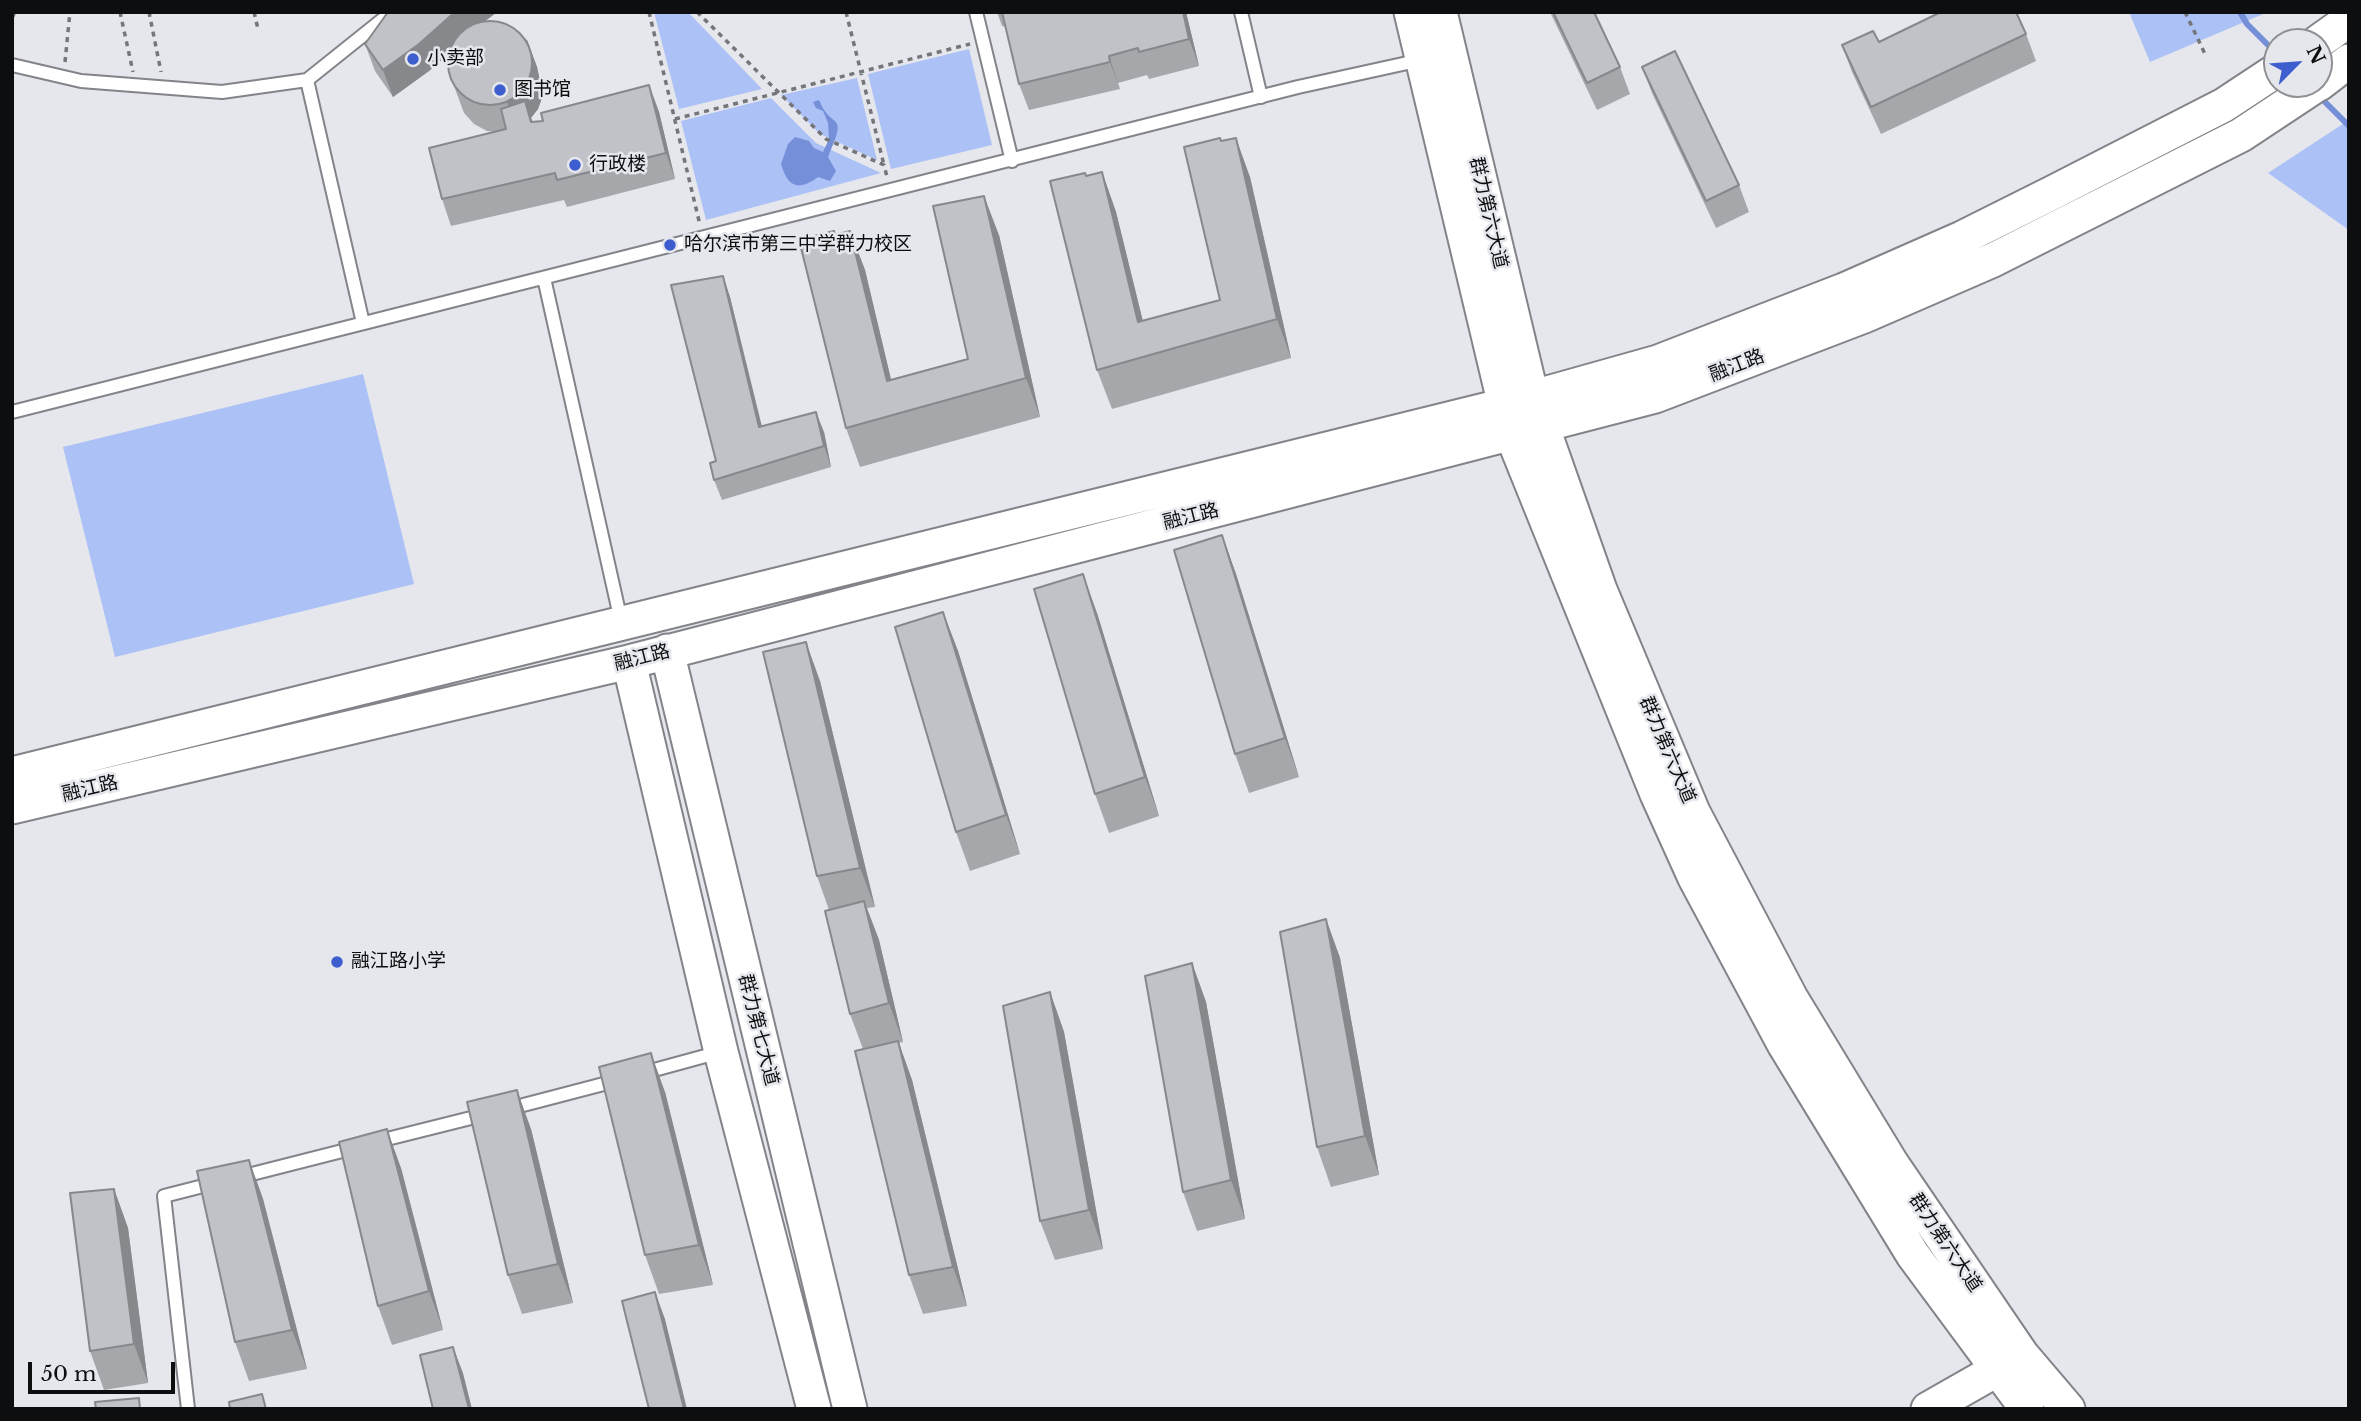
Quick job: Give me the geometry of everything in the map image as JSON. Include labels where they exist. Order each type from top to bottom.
[{"type":"main road","name":"群力第六大道","points":[[1411,12],[1422,60],[1523,416],[1657,794],[1732,950],[1784,1044],[1907,1245],[2009,1363],[2035,1403]]},
{"type":"main road","name":"群力第六大道","points":[[1440,12],[1523,416]]},
{"type":"main road","points":[[2333,31],[2349,20]]},
{"type":"main road","name":"融江路","points":[[2333,73],[2349,61]]},
{"type":"main road","name":"融江路","points":[[12,807],[628,662],[1523,416],[1844,290],[1962,238],[2224,105],[2263,79]]},
{"type":"main road","name":"融江路","points":[[12,774],[622,625],[1523,416],[1655,396],[1864,316],[1993,260],[2241,135],[2297,98]]},
{"type":"main road","name":"群力第七大道","points":[[667,651],[850,1409]]},
{"type":"main road","points":[[628,662],[721,1052],[814,1409]]},
{"type":"main road","points":[[1928,1409],[2009,1363]]},
{"type":"lane","points":[[12,65],[64,77],[222,92],[307,80],[392,12]]},
{"type":"lane","points":[[975,12],[1012,161]]},
{"type":"lane","points":[[1241,12],[1261,97]]},
{"type":"lane","points":[[12,412],[1261,97],[1422,60]]},
{"type":"lane","points":[[307,80],[363,323]]},
{"type":"lane","points":[[544,278],[622,625]]},
{"type":"lane","points":[[187,1409],[164,1196],[721,1052]]},
{"type":"path","points":[[12,18],[15,12]]},
{"type":"path","points":[[64,77],[70,12]]},
{"type":"path","points":[[120,12],[136,85]]},
{"type":"path","points":[[149,12],[164,87]]},
{"type":"path","points":[[254,12],[258,29]]},
{"type":"path","points":[[649,12],[703,239]]},
{"type":"path","points":[[697,12],[826,139],[884,164]]},
{"type":"path","points":[[846,12],[891,192]]},
{"type":"path","points":[[2185,12],[2205,54]]},
{"type":"path","points":[[675,119],[983,41]]},
{"type":"shaded area","points":[[654,12],[688,12],[762,89],[679,109]]},
{"type":"shaded area","points":[[2129,12],[2268,12],[2150,62]]},
{"type":"shaded area","points":[[969,49],[992,145],[891,169],[868,74]]},
{"type":"shaded area","points":[[857,78],[877,160],[820,134],[781,95]]},
{"type":"shaded area","points":[[771,98],[816,143],[881,173],[706,220],[681,121]]},
{"type":"shaded area","points":[[819,100],[838,126],[828,157],[836,171],[830,181],[818,177],[805,184],[795,185],[787,178],[781,164],[788,144],[795,137],[809,141],[814,148],[823,152],[829,139],[828,123],[823,111],[816,108],[813,102]]},
{"type":"shaded area","points":[[2349,120],[2349,230],[2268,173]]},
{"type":"shaded area","points":[[363,374],[414,584],[115,657],[63,447]]},
{"type":"building","points":[[388,12],[455,12],[419,44],[383,70],[365,44]]},
{"type":"building","points":[[1002,12],[1183,12],[1189,39],[1139,52],[1138,48],[1109,56],[1110,62],[1019,84]]},
{"type":"building","points":[[1553,12],[1594,12],[1620,67],[1587,83]]},
{"type":"building","points":[[1941,12],[2016,12],[2026,34],[1871,107],[1842,45],[1873,31],[1879,42]]},
{"type":"building","points":[[490,21],[506,24],[520,33],[529,47],[532,63],[529,79],[520,93],[506,102],[490,105],[474,102],[460,93],[451,79],[448,63],[451,47],[460,33],[474,24]]},
{"type":"building","points":[[1675,51],[1739,185],[1706,201],[1642,67]]},
{"type":"building","points":[[649,85],[666,153],[557,180],[555,173],[442,199],[429,148],[506,129],[501,109],[525,101],[531,122],[543,121],[541,113]]},
{"type":"building","points":[[1220,138],[1221,141],[1236,138],[1277,319],[1097,370],[1050,181],[1102,172],[1138,322],[1220,300],[1184,147]]},
{"type":"building","points":[[984,196],[1026,378],[846,428],[799,240],[834,231],[835,235],[850,231],[887,381],[968,359],[933,206]]},
{"type":"building","points":[[723,276],[759,427],[816,412],[824,446],[714,480],[710,463],[716,461],[671,285]]},
{"type":"building","points":[[1222,535],[1285,738],[1235,754],[1174,550]]},
{"type":"building","points":[[1083,574],[1145,777],[1095,794],[1034,589]]},
{"type":"building","points":[[943,612],[1006,815],[956,832],[895,627]]},
{"type":"building","points":[[806,642],[860,868],[817,876],[763,652]]},
{"type":"building","points":[[864,901],[889,1003],[850,1014],[825,911]]},
{"type":"building","points":[[1326,919],[1365,1136],[1317,1147],[1280,932]]},
{"type":"building","points":[[1192,963],[1231,1180],[1183,1192],[1145,976]]},
{"type":"building","points":[[1050,992],[1089,1210],[1040,1221],[1003,1006]]},
{"type":"building","points":[[898,1041],[953,1267],[909,1275],[855,1051]]},
{"type":"building","points":[[651,1053],[699,1245],[645,1255],[599,1067]]},
{"type":"building","points":[[517,1090],[558,1264],[508,1275],[467,1102]]},
{"type":"building","points":[[387,1129],[429,1291],[378,1306],[339,1142]]},
{"type":"building","points":[[249,1160],[292,1330],[235,1342],[197,1171]]},
{"type":"building","points":[[114,1189],[134,1344],[90,1351],[70,1193]]},
{"type":"building","points":[[655,1292],[684,1409],[649,1409],[622,1301]]},
{"type":"building","points":[[453,1347],[469,1409],[433,1409],[420,1355]]},
{"type":"building","points":[[262,1394],[266,1409],[230,1409],[229,1402]]},
{"type":"building","points":[[139,1398],[140,1409],[96,1409],[95,1402]]},
{"type":"waterway","points":[[2240,12],[2247,24],[2263,40]]},
{"type":"waterway","points":[[2321,98],[2349,126]]},
{"type":"place","name":"小卖部","points":[[413,59]]},
{"type":"place","name":"图书馆","points":[[500,90]]},
{"type":"place","name":"行政楼","points":[[575,165]]},
{"type":"place","name":"哈尔滨市第三中学群力校区","points":[[670,245]]},
{"type":"place","name":"融江路小学","points":[[337,962]]}]
